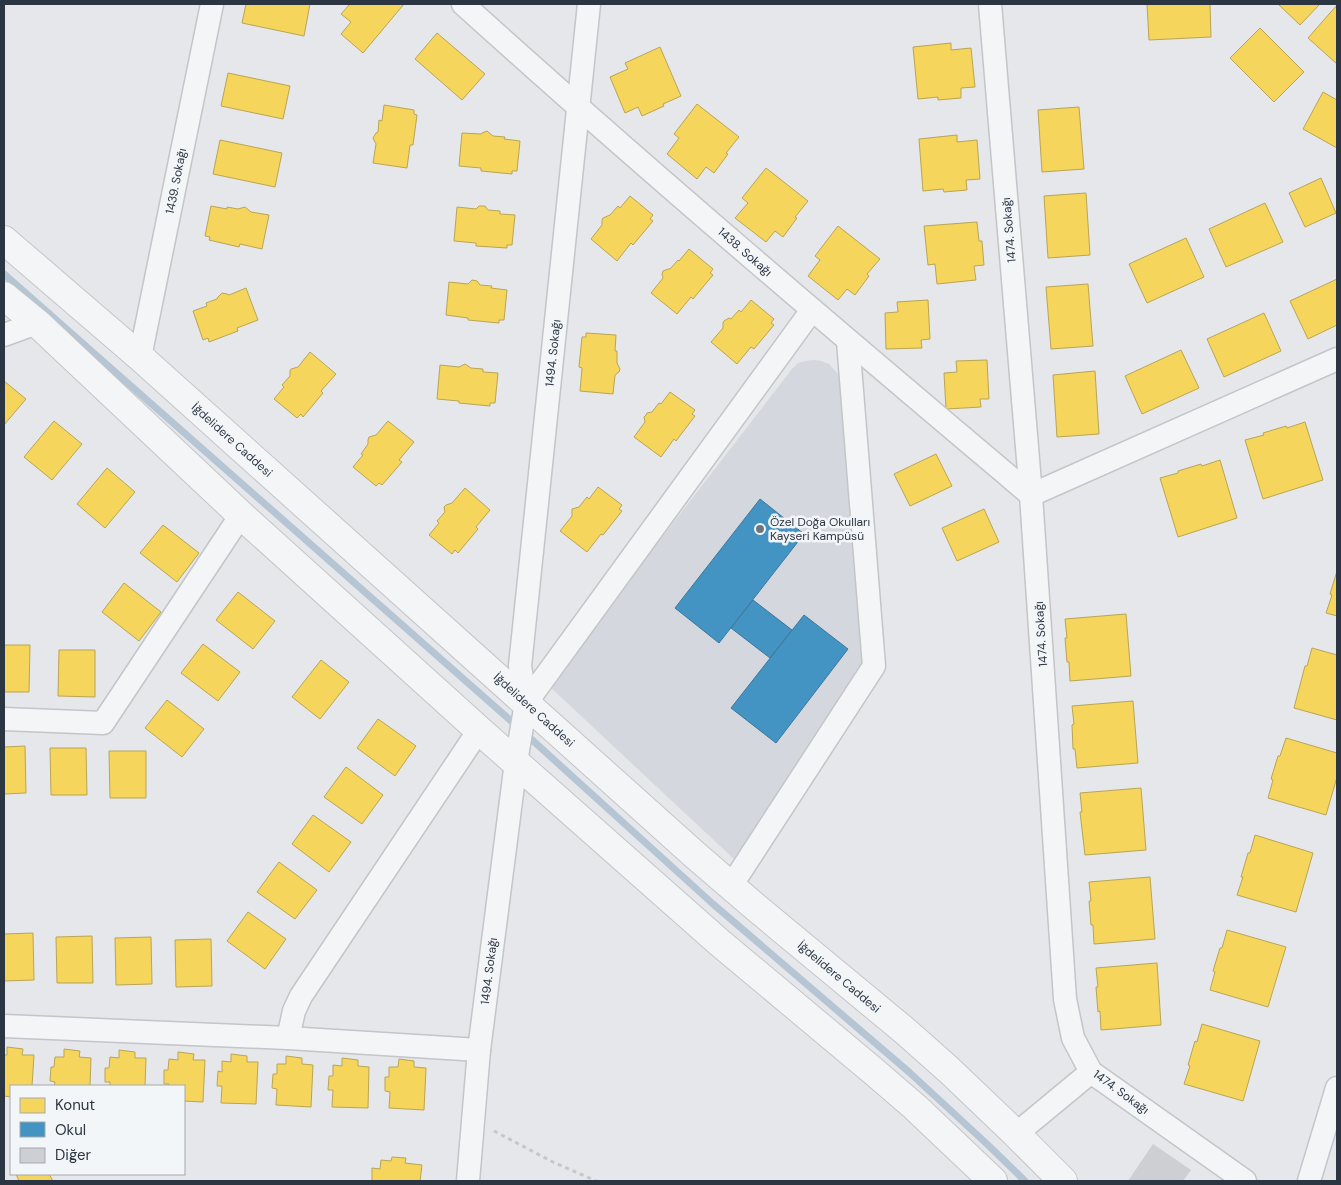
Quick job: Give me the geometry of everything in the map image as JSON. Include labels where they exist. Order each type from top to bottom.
[{"type":"street","name":"1439. Sokağı","points":[[140,357],[212,4]]},
{"type":"street","name":"1438. Sokağı","points":[[463,4],[579,108],[812,310],[1031,495]]},
{"type":"street","name":"1494. Sokağı","points":[[468,1181],[479,1050],[518,750],[526,707],[520,666],[590,4]]},
{"type":"street","name":"1474. Sokağı","points":[[990,4],[1031,495],[1065,999],[1073,1038],[1091,1072],[1244,1181]]},
{"type":"street","name":"İğdelidere Caddesi","points":[[4,240],[140,357],[526,707],[806,950],[949,1070],[1063,1181]]},
{"type":"street","points":[[4,296],[37,323],[241,515],[479,730],[518,750],[727,948],[915,1107],[993,1181]]},
{"type":"street","points":[[526,707],[812,310]]},
{"type":"street","points":[[4,336],[37,323]]},
{"type":"street","points":[[732,886],[874,666],[848,341]]},
{"type":"street","points":[[1031,495],[1337,358]]},
{"type":"street","points":[[4,719],[104,723],[241,515]]},
{"type":"street","points":[[288,1038],[294,1011],[301,996],[479,730]]},
{"type":"street","points":[[4,1026],[288,1038],[479,1050]]},
{"type":"street","points":[[1016,1134],[1091,1072]]},
{"type":"street","points":[[1309,1181],[1337,1088]]},
{"type":"path","points":[[473,1118],[508,1139],[596,1181]]},
{"type":"shaded area","name":"Özel Doğa Okulları Kayseri Kampüsü","points":[[814,360],[829,364],[839,375],[864,667],[736,861],[548,685],[792,369],[798,363]]},
{"type":"building: Konut","points":[[246,4],[310,4],[304,36],[242,23]]},
{"type":"building: Konut","points":[[350,4],[404,4],[363,53],[341,34],[351,22],[341,14]]},
{"type":"building: Konut","points":[[1147,4],[1210,4],[1211,37],[1149,40]]},
{"type":"building: Konut","points":[[1278,4],[1320,4],[1300,25]]},
{"type":"building: Konut","points":[[1337,5],[1337,64],[1308,38]]},
{"type":"building: Konut","points":[[1260,28],[1304,72],[1274,102],[1230,58]]},
{"type":"building: Konut","points":[[437,33],[485,74],[462,100],[415,59]]},
{"type":"building: Konut","points":[[951,43],[951,50],[971,48],[975,87],[961,88],[961,98],[938,100],[938,97],[918,99],[913,47]]},
{"type":"building: Konut","points":[[660,47],[681,96],[642,116],[638,107],[625,113],[610,77],[628,69],[625,63]]},
{"type":"building: Konut","points":[[228,73],[290,86],[283,119],[221,106]]},
{"type":"building: Konut","points":[[1323,92],[1337,100],[1337,148],[1303,129]]},
{"type":"building: Konut","points":[[697,104],[739,137],[726,153],[728,154],[714,173],[706,167],[697,179],[667,154],[679,138],[674,134]]},
{"type":"building: Konut","points":[[384,105],[414,110],[414,114],[417,115],[413,145],[410,145],[407,168],[373,163],[376,144],[373,138],[378,132],[379,120],[382,121]]},
{"type":"building: Konut","points":[[1079,107],[1084,169],[1042,172],[1038,110]]},
{"type":"building: Konut","points":[[487,131],[493,136],[520,141],[517,171],[512,171],[512,174],[481,171],[481,168],[459,166],[462,133],[481,134]]},
{"type":"building: Konut","points":[[957,135],[957,142],[977,140],[980,179],[966,180],[967,190],[944,192],[943,189],[923,191],[919,139]]},
{"type":"building: Konut","points":[[220,140],[282,153],[275,187],[213,174]]},
{"type":"building: Konut","points":[[766,168],[808,201],[795,217],[797,218],[783,237],[775,231],[766,242],[735,218],[748,203],[742,198]]},
{"type":"building: Konut","points":[[1321,178],[1336,213],[1305,227],[1289,193]]},
{"type":"building: Konut","points":[[1086,193],[1090,255],[1048,258],[1044,196]]},
{"type":"building: Konut","points":[[630,196],[653,215],[650,219],[653,221],[633,245],[631,243],[617,261],[591,239],[602,225],[603,218],[610,215],[618,206],[620,208]]},
{"type":"building: Konut","points":[[1265,203],[1283,242],[1226,267],[1209,229]]},
{"type":"building: Konut","points":[[211,206],[227,209],[227,207],[238,209],[245,207],[251,212],[269,215],[262,249],[240,244],[239,247],[209,240],[210,237],[205,236]]},
{"type":"building: Konut","points":[[479,206],[485,206],[488,210],[500,211],[500,214],[515,215],[512,245],[507,245],[507,248],[476,246],[476,243],[454,241],[457,207],[476,209]]},
{"type":"building: Konut","points":[[977,222],[979,241],[982,241],[984,265],[974,266],[976,280],[937,284],[935,264],[928,265],[924,226]]},
{"type":"building: Konut","points":[[838,226],[880,259],[867,274],[869,276],[855,295],[847,289],[838,300],[808,276],[820,260],[815,256]]},
{"type":"building: Konut","points":[[1186,238],[1204,277],[1147,303],[1129,264]]},
{"type":"building: Konut","points":[[689,249],[713,269],[710,273],[713,275],[693,299],[691,297],[677,314],[651,293],[663,278],[663,271],[670,269]]},
{"type":"building: Konut","points":[[1337,279],[1337,325],[1308,339],[1290,301]]},
{"type":"building: Konut","points":[[472,280],[477,281],[480,285],[507,290],[504,320],[499,320],[499,323],[468,320],[468,318],[446,315],[449,282],[468,284]]},
{"type":"building: Konut","points":[[1088,284],[1093,346],[1051,349],[1046,287]]},
{"type":"building: Konut","points":[[246,288],[258,320],[237,328],[238,331],[209,342],[208,338],[203,340],[193,311],[207,306],[206,303],[217,299],[222,293],[229,295]]},
{"type":"building: Konut","points":[[751,300],[774,319],[771,323],[774,325],[754,349],[751,347],[737,364],[711,342],[723,328],[724,321],[729,318],[731,319],[739,310],[741,312]]},
{"type":"building: Konut","points":[[928,300],[930,339],[921,340],[922,348],[886,349],[885,313],[898,312],[897,302]]},
{"type":"building: Konut","points":[[1264,313],[1281,351],[1224,377],[1207,339]]},
{"type":"building: Konut","points":[[586,333],[616,335],[615,351],[617,351],[617,363],[620,369],[615,375],[613,394],[580,391],[582,368],[579,367],[582,337],[586,337]]},
{"type":"building: Konut","points":[[1181,350],[1199,388],[1142,414],[1125,376]]},
{"type":"building: Konut","points":[[310,352],[336,374],[321,391],[323,393],[303,417],[301,414],[297,418],[274,399],[284,387],[282,385],[290,376],[291,369],[298,367]]},
{"type":"building: Konut","points":[[987,360],[989,399],[980,399],[981,407],[946,409],[944,373],[957,372],[956,361]]},
{"type":"building: Konut","points":[[465,364],[471,368],[483,369],[483,372],[498,373],[495,403],[490,403],[490,406],[437,399],[440,365],[459,367]]},
{"type":"building: Konut","points":[[1095,371],[1099,434],[1057,437],[1053,375]]},
{"type":"building: Konut","points":[[4,381],[26,399],[4,425]]},
{"type":"building: Konut","points":[[670,392],[695,410],[692,414],[695,416],[661,457],[634,437],[645,422],[644,417],[647,413],[652,412],[659,403],[661,404]]},
{"type":"building: Konut","points":[[54,421],[82,444],[52,480],[24,457]]},
{"type":"building: Konut","points":[[388,421],[414,442],[399,460],[402,462],[382,485],[379,483],[376,486],[353,467],[363,455],[361,454],[368,444],[369,437],[376,435]]},
{"type":"building: Konut","points":[[1305,422],[1323,480],[1263,499],[1245,440],[1286,426],[1287,428]]},
{"type":"building: Konut","points":[[936,454],[952,486],[910,506],[894,474]]},
{"type":"building: Konut","points":[[1220,460],[1237,518],[1178,537],[1160,478],[1201,464],[1202,466]]},
{"type":"building: Konut","points":[[107,468],[135,492],[105,528],[77,504]]},
{"type":"building: Konut","points":[[598,487],[622,505],[619,509],[622,511],[587,552],[560,531],[572,516],[572,509],[579,507],[587,497],[589,499]]},
{"type":"building: Konut","points":[[465,488],[490,510],[476,527],[478,529],[458,553],[455,550],[452,554],[429,535],[445,512],[444,507],[452,503]]},
{"type":"building: Konut","points":[[984,509],[999,542],[957,561],[942,528]]},
{"type":"building: Konut","points":[[163,525],[199,553],[177,582],[140,553]]},
{"type":"building: Konut","points":[[1337,571],[1337,616],[1326,613]]},
{"type":"building: Konut","points":[[124,583],[161,612],[139,641],[102,612]]},
{"type":"building: Konut","points":[[238,592],[275,621],[253,649],[216,620]]},
{"type":"building: Konut","points":[[1126,614],[1131,676],[1070,681],[1065,638],[1067,638],[1065,619]]},
{"type":"building: Konut","points":[[203,644],[240,672],[218,701],[181,673]]},
{"type":"building: Konut","points":[[4,645],[30,645],[29,692],[4,692]]},
{"type":"building: Konut","points":[[1312,648],[1337,655],[1337,720],[1294,708],[1305,666],[1307,666]]},
{"type":"building: Konut","points":[[59,650],[95,650],[95,697],[58,696]]},
{"type":"building: Konut","points":[[321,660],[349,682],[320,719],[292,697]]},
{"type":"building: Konut","points":[[167,700],[204,729],[182,757],[145,728]]},
{"type":"building: Konut","points":[[1133,701],[1138,763],[1077,768],[1075,749],[1073,749],[1072,725],[1074,724],[1072,706]]},
{"type":"building: Konut","points":[[378,719],[416,746],[395,776],[357,748]]},
{"type":"building: Konut","points":[[1286,738],[1337,753],[1337,777],[1326,815],[1268,798],[1273,780],[1271,779]]},
{"type":"building: Konut","points":[[25,746],[26,793],[4,794],[4,747]]},
{"type":"building: Konut","points":[[50,748],[86,748],[87,795],[51,795]]},
{"type":"building: Konut","points":[[109,751],[146,751],[146,798],[110,798]]},
{"type":"building: Konut","points":[[346,767],[383,795],[362,824],[324,797]]},
{"type":"building: Konut","points":[[1141,788],[1146,850],[1085,855],[1080,812],[1082,812],[1080,793]]},
{"type":"building: Konut","points":[[313,815],[351,842],[329,872],[292,844]]},
{"type":"building: Konut","points":[[1255,835],[1313,853],[1296,912],[1237,895],[1248,853],[1250,853]]},
{"type":"building: Konut","points":[[279,862],[317,890],[295,919],[257,892]]},
{"type":"building: Konut","points":[[1150,877],[1155,939],[1094,944],[1089,901],[1091,901],[1089,882]]},
{"type":"building: Konut","points":[[248,912],[286,939],[265,969],[227,941]]},
{"type":"building: Konut","points":[[1227,930],[1286,947],[1268,1007],[1210,990],[1215,972],[1213,971]]},
{"type":"building: Konut","points":[[33,933],[34,980],[4,981],[4,934]]},
{"type":"building: Konut","points":[[92,936],[93,983],[57,983],[56,937]]},
{"type":"building: Konut","points":[[151,937],[152,984],[116,985],[115,938]]},
{"type":"building: Konut","points":[[211,939],[212,986],[176,987],[175,940]]},
{"type":"building: Konut","points":[[1157,963],[1161,1025],[1101,1030],[1100,1011],[1098,1012],[1096,968]]},
{"type":"building: Konut","points":[[1202,1024],[1260,1041],[1243,1101],[1184,1084],[1195,1041],[1197,1042]]},
{"type":"building: Konut","points":[[7,1047],[23,1049],[22,1055],[34,1055],[32,1085],[10,1085],[10,1097],[4,1096],[4,1055],[7,1055]]},
{"type":"building: Konut","points":[[64,1049],[80,1051],[79,1057],[91,1058],[90,1085],[54,1085],[55,1082],[50,1081],[51,1067],[54,1067],[55,1057],[64,1057]]},
{"type":"building: Konut","points":[[119,1050],[135,1052],[135,1058],[146,1058],[145,1085],[110,1085],[110,1082],[105,1082],[105,1068],[109,1068],[110,1057],[119,1058]]},
{"type":"building: Konut","points":[[178,1052],[194,1054],[193,1060],[205,1060],[203,1102],[185,1101],[185,1085],[164,1084],[164,1070],[168,1070],[169,1059],[178,1060]]},
{"type":"building: Konut","points":[[231,1054],[247,1056],[247,1062],[258,1062],[256,1104],[221,1103],[222,1086],[217,1086],[218,1071],[222,1072],[222,1061],[231,1062]]},
{"type":"building: Konut","points":[[286,1056],[302,1058],[302,1064],[313,1065],[311,1107],[276,1105],[277,1089],[272,1088],[273,1074],[277,1074],[277,1064],[286,1064]]},
{"type":"building: Konut","points":[[342,1058],[358,1060],[358,1066],[369,1067],[368,1108],[332,1107],[333,1090],[328,1090],[329,1076],[333,1076],[333,1065],[342,1066]]},
{"type":"building: Konut","points":[[399,1059],[414,1061],[414,1067],[426,1068],[424,1110],[389,1108],[390,1092],[385,1091],[385,1077],[389,1077],[389,1067],[398,1067]]},
{"type":"building: Konut","points":[[392,1157],[406,1158],[405,1163],[422,1165],[420,1181],[372,1181],[372,1168],[380,1169],[381,1160],[391,1161]]},
{"type":"building: Konut","points":[[16,1175],[50,1175],[53,1181],[19,1181]]},
{"type":"building: Okul","points":[[760,499],[804,534],[719,643],[675,608]]},
{"type":"building: Okul","points":[[753,600],[792,630],[770,658],[731,628]]},
{"type":"building: Okul","points":[[804,615],[848,649],[776,743],[731,708]]},
{"type":"building: Diğer","points":[[1153,1144],[1191,1170],[1183,1181],[1128,1181]]},
{"type":"waterway","points":[[4,274],[509,719],[713,904],[909,1072],[1025,1181]]},
{"type":"place","name":"Özel Doğa Okulları Kayseri Kampüsü","points":[[760,529]]}]
